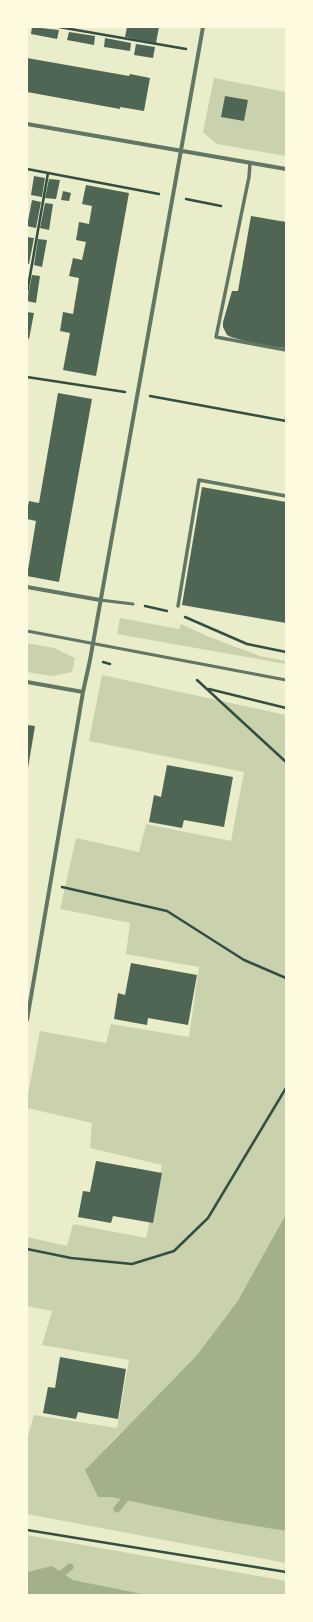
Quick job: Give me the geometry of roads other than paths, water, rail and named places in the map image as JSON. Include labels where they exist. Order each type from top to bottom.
[{"type":"street","points":[[27,1020],[83,692],[93,643],[179,151],[203,27]]},
{"type":"street","points":[[27,124],[286,170]]},
{"type":"street","points":[[250,163],[249,177],[216,337],[286,350]]},
{"type":"street","points":[[178,606],[199,480],[286,496]]},
{"type":"street","points":[[27,587],[100,600]]},
{"type":"street","points":[[27,682],[83,692]]},
{"type":"lane","points":[[100,600],[133,604]]},
{"type":"lane","points":[[27,631],[286,680]]},
{"type":"waterway","points":[[117,1509],[130,1493]]},
{"type":"waterway","points":[[49,1595],[55,1579],[70,1567]]}]
